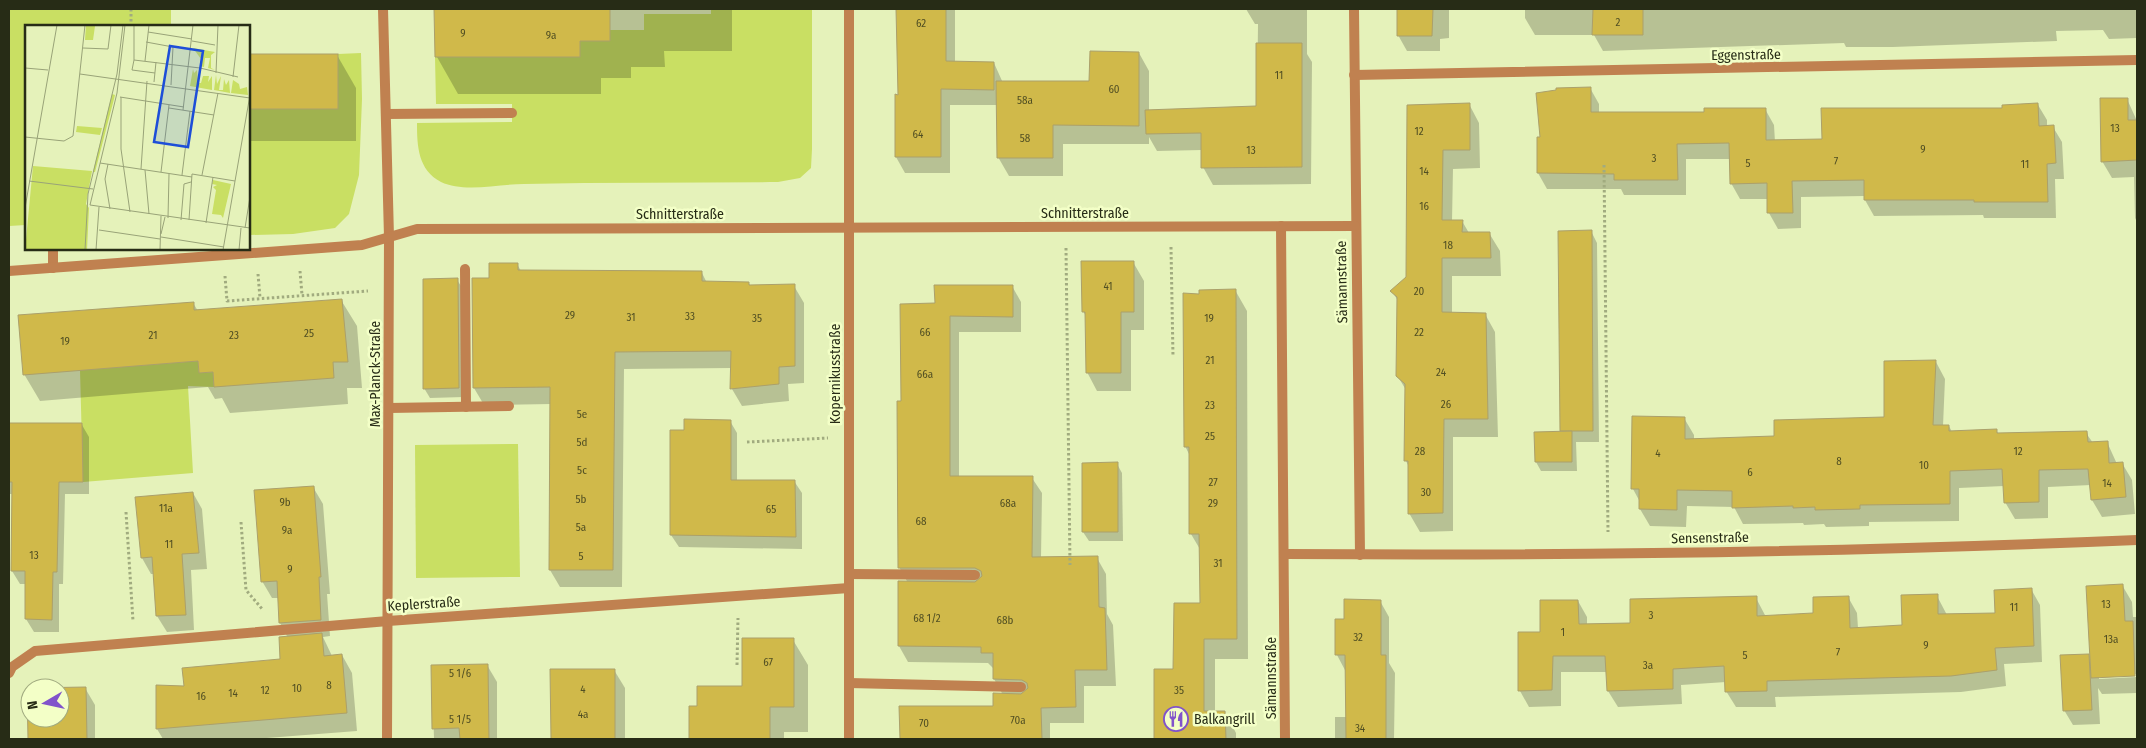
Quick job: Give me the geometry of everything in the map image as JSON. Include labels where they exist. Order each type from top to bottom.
[{"type":"street","name":"Max-Planck-Straße","points":[[382,9],[389,237],[387,739]]},
{"type":"street","name":"Kopernikusstraße","points":[[849,9],[849,739]]},
{"type":"street","name":"Sämannstraße","points":[[1354,9],[1360,555]]},
{"type":"street","name":"Eggenstraße","points":[[1354,75],[2137,60]]},
{"type":"street","points":[[386,114],[512,113]]},
{"type":"street","name":"Sämannstraße","points":[[1281,226],[1285,739]]},
{"type":"street","name":"Schnitterstraße","points":[[9,271],[362,245],[417,229],[1355,226]]},
{"type":"street","points":[[53,250],[53,268]]},
{"type":"street","points":[[465,269],[466,407]]},
{"type":"street","points":[[388,408],[509,406]]},
{"type":"street","name":"Sensenstraße","points":[[1284,554],[1608,553],[1972,547],[2137,540]]},
{"type":"street","points":[[849,574],[976,575]]},
{"type":"street","name":"Keplerstraße","points":[[9,673],[12,667],[35,652],[388,621],[849,588]]},
{"type":"street","points":[[849,683],[1021,687]]},
{"type":"path","points":[[131,9],[131,25]]},
{"type":"path","points":[[1604,165],[1608,553]]},
{"type":"path","points":[[1171,226],[1173,357]]},
{"type":"path","points":[[1065,227],[1070,565]]},
{"type":"path","points":[[223,255],[227,301],[388,290]]},
{"type":"path","points":[[747,442],[849,438]]},
{"type":"path","points":[[126,512],[134,643]]},
{"type":"path","points":[[241,522],[246,590],[263,608],[263,632]]},
{"type":"path","points":[[737,665],[738,596]]},
{"type":"green space","points":[[9,9],[250,9],[171,10],[171,25],[25,25],[25,225],[9,226]]},
{"type":"green space","points":[[711,9],[812,9],[811,168],[800,178],[778,182],[556,183],[460,187],[441,182],[433,177],[423,164],[420,157],[417,123],[512,122],[512,104],[436,104],[435,57],[580,57],[580,41],[610,41],[610,30],[644,30],[644,14],[711,14]]},
{"type":"green space","points":[[361,53],[362,99],[359,175],[349,214],[335,228],[293,234],[250,235],[250,109],[338,109],[338,54]]},
{"type":"green space","points":[[198,361],[199,373],[213,372],[214,387],[188,386],[193,473],[83,482],[80,370]]},
{"type":"green space","points":[[518,444],[520,577],[416,578],[415,445]]},
{"type":"building","points":[[434,9],[610,9],[610,41],[580,41],[580,57],[435,57]]},
{"type":"building","points":[[896,9],[946,9],[946,61],[994,62],[994,90],[941,89],[941,157],[895,157],[895,94],[898,95]]},
{"type":"building","points":[[1397,9],[1433,9],[1432,36],[1397,36]]},
{"type":"building","points":[[1593,9],[1643,9],[1643,35],[1592,35]]},
{"type":"building","points":[[1256,43],[1302,43],[1302,167],[1201,168],[1201,133],[1146,134],[1145,110],[1256,106]]},
{"type":"building","points":[[1090,51],[1139,52],[1139,126],[1053,125],[1053,158],[997,158],[996,81],[1089,81]]},
{"type":"building","points":[[250,54],[338,54],[338,109],[250,109]]},
{"type":"building","points":[[1591,87],[1591,112],[1704,112],[1704,108],[1766,108],[1766,140],[1822,139],[1821,108],[2002,108],[2002,105],[2038,103],[2039,126],[2054,125],[2056,163],[2047,164],[2048,202],[1864,200],[1864,180],[1792,181],[1793,213],[1767,213],[1767,183],[1730,184],[1729,143],[1677,144],[1678,180],[1614,180],[1614,174],[1537,173],[1537,137],[1540,137],[1536,93],[1556,90],[1556,88]]},
{"type":"building","points":[[2100,98],[2128,98],[2128,120],[2137,120],[2137,160],[2101,162]]},
{"type":"building","points":[[1470,103],[1470,150],[1443,150],[1442,220],[1463,220],[1462,232],[1490,232],[1491,258],[1442,258],[1442,312],[1486,313],[1488,419],[1444,419],[1443,513],[1408,514],[1408,461],[1404,461],[1405,384],[1396,376],[1397,297],[1390,291],[1406,277],[1407,105]]},
{"type":"building","points":[[1592,230],[1593,431],[1560,431],[1558,231]]},
{"type":"building","points":[[1081,261],[1134,261],[1134,312],[1121,312],[1121,373],[1086,373],[1085,312],[1082,312]]},
{"type":"building","points":[[489,263],[518,263],[518,270],[702,271],[702,281],[749,282],[749,285],[795,284],[795,366],[779,367],[779,384],[730,389],[731,351],[615,352],[613,570],[549,570],[550,387],[473,388],[472,278],[489,278]]},
{"type":"building","points":[[458,278],[459,388],[423,389],[423,279]]},
{"type":"building","points":[[934,285],[1013,285],[1013,317],[950,316],[950,476],[1033,476],[1032,557],[1098,556],[1099,607],[1105,608],[1107,670],[1075,670],[1076,707],[1041,708],[1042,739],[900,739],[899,706],[993,706],[993,693],[1021,694],[1028,688],[1027,683],[1022,680],[993,679],[993,653],[981,653],[981,647],[898,646],[898,581],[975,582],[982,576],[981,571],[975,568],[898,568],[897,401],[901,401],[900,304],[935,303]]},
{"type":"building","points":[[1236,289],[1237,639],[1204,639],[1204,711],[1225,711],[1226,739],[1154,739],[1154,669],[1173,669],[1174,603],[1200,603],[1199,534],[1189,534],[1189,447],[1184,447],[1183,293],[1199,294],[1199,290]]},
{"type":"building","points":[[342,299],[348,362],[333,362],[334,378],[214,387],[213,372],[199,373],[198,361],[23,375],[18,315],[194,302],[194,310]]},
{"type":"building","points":[[1936,360],[1933,425],[1949,425],[1949,431],[1997,429],[1997,433],[2087,431],[2088,442],[2108,441],[2109,463],[2123,462],[2126,497],[2091,500],[2088,469],[2039,470],[2039,502],[2004,503],[2002,469],[1950,471],[1950,504],[1860,505],[1860,509],[1815,510],[1815,507],[1793,508],[1793,506],[1732,508],[1732,491],[1677,490],[1677,510],[1639,509],[1639,489],[1631,489],[1632,416],[1685,417],[1685,439],[1774,436],[1774,420],[1884,417],[1884,361]]},
{"type":"building","points":[[684,419],[731,420],[731,480],[795,480],[796,537],[670,535],[670,430],[684,430]]},
{"type":"building","points":[[9,423],[82,423],[83,482],[59,482],[57,572],[53,572],[52,620],[25,619],[25,571],[11,571],[12,482],[9,482]]},
{"type":"building","points":[[1572,431],[1572,462],[1535,462],[1534,432]]},
{"type":"building","points":[[1118,462],[1118,532],[1082,532],[1082,463]]},
{"type":"building","points":[[314,486],[321,577],[319,577],[321,620],[279,623],[277,581],[261,582],[254,490]]},
{"type":"building","points":[[193,492],[199,553],[182,554],[186,615],[156,616],[152,557],[141,558],[135,497]]},
{"type":"building","points":[[2123,584],[2125,621],[2133,621],[2135,676],[2091,678],[2086,586]]},
{"type":"building","points":[[2032,588],[2034,646],[1995,648],[1997,670],[1951,676],[1767,681],[1767,691],[1725,692],[1724,666],[1673,669],[1673,689],[1607,691],[1605,656],[1553,656],[1552,690],[1518,691],[1518,632],[1540,632],[1540,600],[1578,600],[1579,624],[1630,623],[1630,599],[1757,596],[1757,616],[1813,613],[1813,597],[1849,596],[1850,628],[1902,625],[1901,595],[1938,594],[1938,614],[1995,613],[1994,590]]},
{"type":"building","points":[[1344,599],[1381,600],[1381,655],[1386,655],[1386,739],[1346,739],[1345,655],[1335,655],[1335,619],[1344,619]]},
{"type":"building","points":[[322,633],[324,656],[342,654],[347,713],[156,729],[156,685],[184,686],[182,668],[280,659],[279,637]]},
{"type":"building","points":[[742,638],[794,638],[794,707],[770,707],[770,739],[689,739],[689,706],[697,706],[697,686],[742,686]]},
{"type":"building","points":[[2089,654],[2092,710],[2063,711],[2060,655]]},
{"type":"building","points":[[488,664],[489,739],[460,739],[459,728],[432,729],[431,665]]},
{"type":"building","points":[[550,669],[615,669],[615,739],[551,739]]},
{"type":"building","points":[[70,687],[86,687],[87,739],[28,739],[28,728],[70,728]]},
{"type":"place","name":"Balkangrill","points":[[1176,719]]}]
